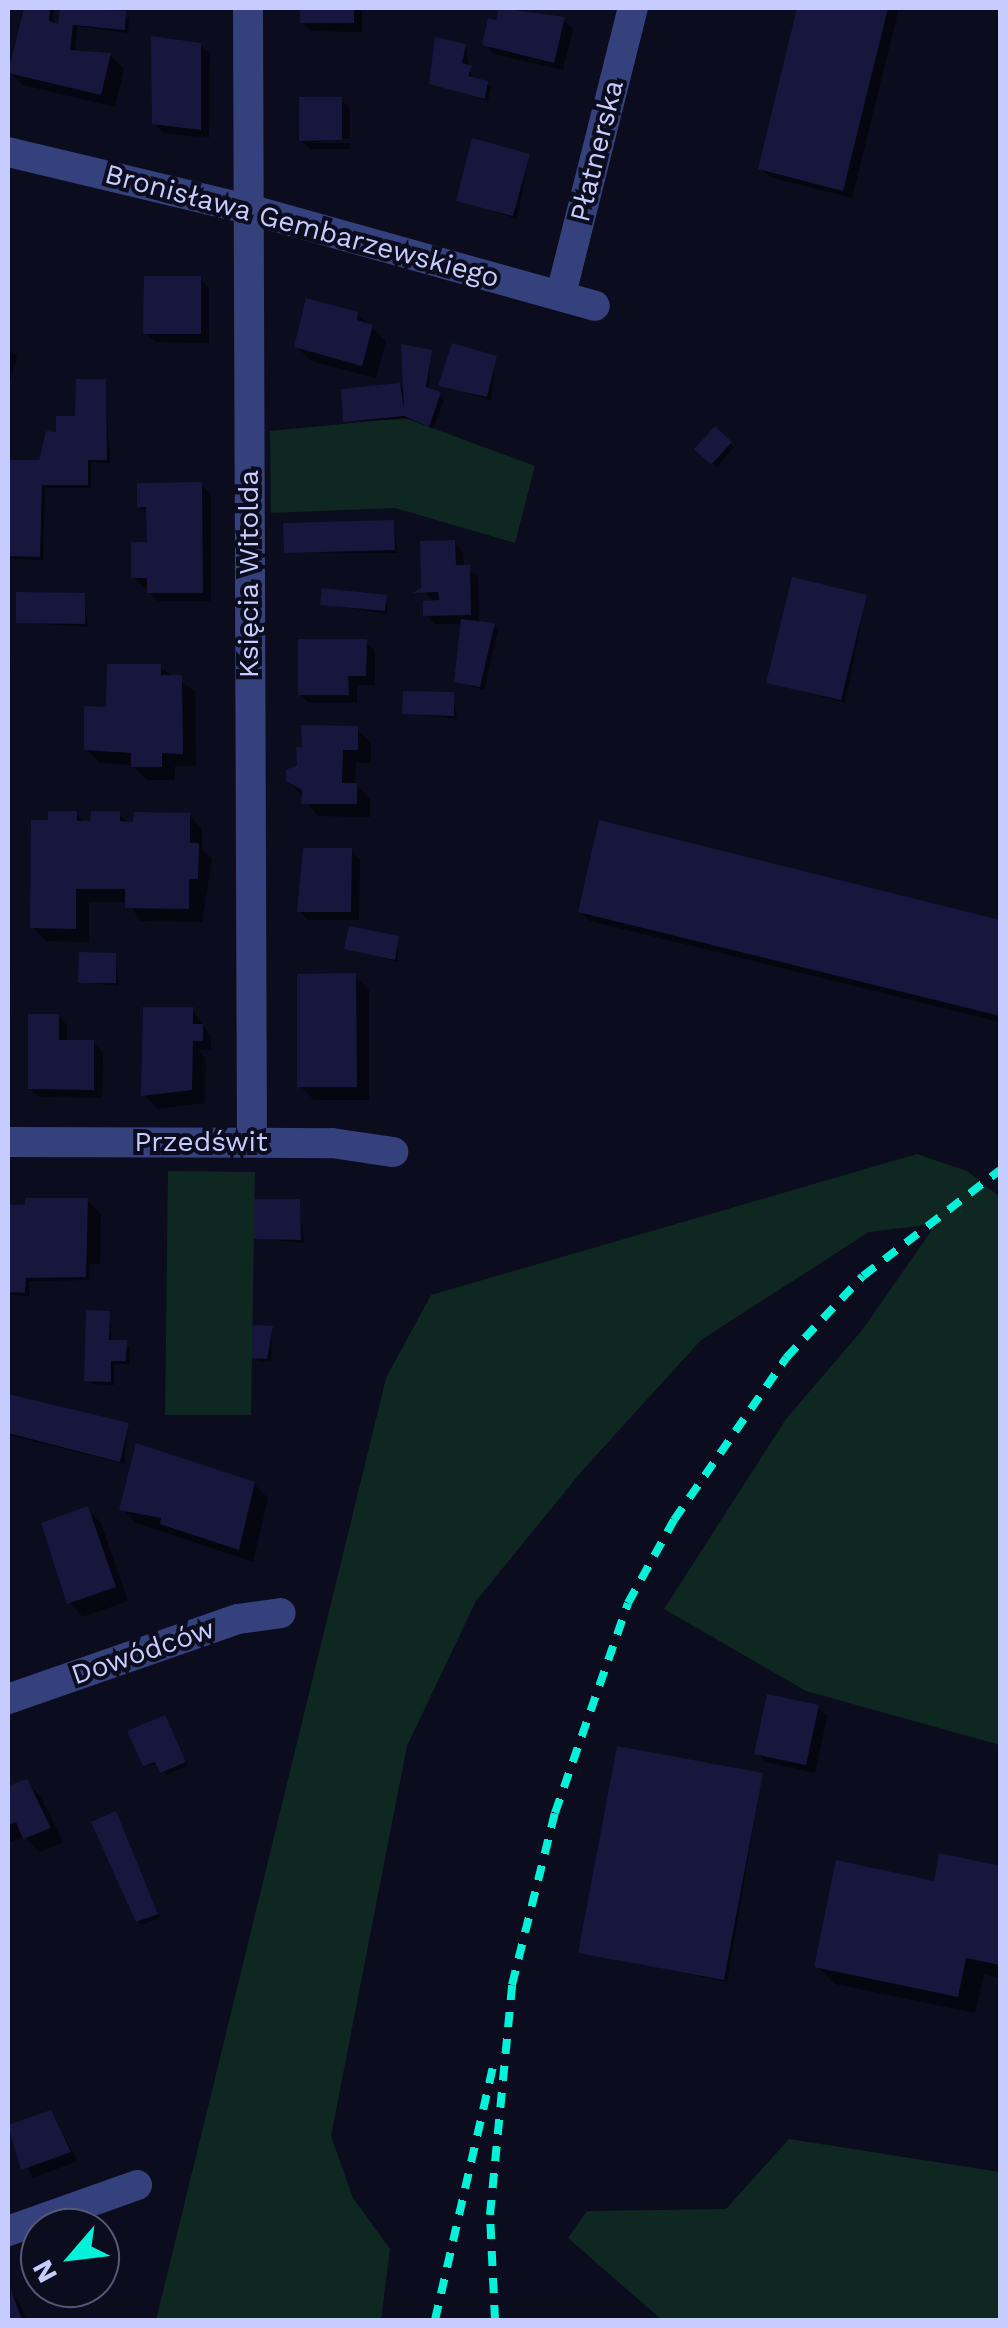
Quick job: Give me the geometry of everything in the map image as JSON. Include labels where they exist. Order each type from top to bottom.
[{"type":"street","name":"Księcia Witolda","points":[[248,8],[252,1141]]},
{"type":"street","name":"Płatnerska","points":[[561,294],[632,8]]},
{"type":"street","name":"Bronisława Gembarzewskiego","points":[[8,152],[248,209],[594,306]]},
{"type":"street","name":"Przedświt","points":[[8,1142],[332,1143],[393,1152]]},
{"type":"street","name":"Dowódców","points":[[8,1698],[224,1624],[281,1613]]},
{"type":"street","points":[[8,2231],[124,2190]]},
{"type":"green space","points":[[405,418],[535,466],[515,543],[395,508],[271,513],[270,431]]},
{"type":"green space","points":[[917,1154],[967,1171],[1000,1197],[1000,1745],[806,1691],[664,1609],[786,1419],[863,1329],[936,1224],[869,1232],[701,1340],[581,1472],[476,1601],[407,1746],[331,2136],[353,2198],[390,2249],[381,2320],[156,2320],[386,1378],[431,1295]]},
{"type":"green space","points":[[168,1171],[255,1172],[251,1415],[165,1415]]},
{"type":"green space","points":[[789,2139],[1000,2172],[1000,2320],[662,2320],[568,2238],[587,2211],[726,2209]]},
{"type":"building","points":[[24,8],[50,8],[49,21],[58,24],[60,8],[126,11],[125,30],[73,25],[70,50],[111,53],[101,95],[8,73]]},
{"type":"building","points":[[300,8],[354,8],[354,23],[300,23]]},
{"type":"building","points":[[499,8],[565,17],[554,63],[482,45],[488,18],[496,20]]},
{"type":"building","points":[[797,8],[888,8],[843,191],[758,169]]},
{"type":"building","points":[[151,36],[201,43],[201,130],[152,124]]},
{"type":"building","points":[[435,37],[466,44],[462,63],[472,66],[468,76],[488,81],[485,99],[429,84]]},
{"type":"building","points":[[299,97],[342,97],[342,140],[299,141]]},
{"type":"building","points":[[472,138],[530,154],[513,216],[456,201]]},
{"type":"building","points":[[144,276],[201,276],[201,334],[143,334]]},
{"type":"building","points":[[306,298],[358,312],[357,320],[373,325],[362,366],[294,347]]},
{"type":"building","points":[[452,343],[497,356],[487,397],[438,386]]},
{"type":"building","points":[[401,344],[432,350],[426,387],[441,392],[429,427],[404,416],[343,422],[341,389],[400,383],[404,409]]},
{"type":"building","points":[[76,379],[106,379],[107,460],[88,460],[88,485],[42,485],[40,557],[8,556],[8,460],[39,460],[46,431],[56,432],[56,416],[75,416]]},
{"type":"building","points":[[715,426],[732,442],[711,465],[694,449]]},
{"type":"building","points":[[202,482],[203,593],[147,593],[147,578],[131,578],[131,542],[147,542],[146,507],[137,507],[137,483]]},
{"type":"building","points":[[394,520],[395,550],[284,553],[283,523]]},
{"type":"building","points":[[455,540],[456,565],[470,565],[471,615],[423,616],[423,601],[439,600],[438,592],[413,593],[421,588],[420,541]]},
{"type":"building","points":[[792,577],[867,595],[841,700],[766,683]]},
{"type":"building","points":[[322,588],[387,595],[385,611],[320,605]]},
{"type":"building","points":[[16,592],[85,593],[85,624],[16,623]]},
{"type":"building","points":[[461,619],[495,623],[480,687],[454,682]]},
{"type":"building","points":[[298,639],[367,639],[366,676],[348,676],[349,695],[298,695]]},
{"type":"building","points":[[107,664],[161,664],[161,675],[182,675],[183,754],[162,753],[162,767],[131,767],[131,753],[84,750],[84,706],[106,707]]},
{"type":"building","points":[[403,691],[454,692],[454,716],[402,714]]},
{"type":"building","points":[[301,725],[358,726],[358,750],[343,750],[342,783],[357,783],[357,804],[301,804],[302,790],[286,781],[286,770],[297,765],[296,747],[302,747]]},
{"type":"building","points":[[48,811],[77,811],[77,821],[90,821],[91,811],[120,811],[120,821],[133,822],[134,812],[190,813],[190,843],[199,843],[198,879],[189,879],[189,909],[125,908],[125,889],[76,889],[76,929],[30,928],[31,820],[48,820]]},
{"type":"building","points":[[599,820],[1000,920],[1000,1016],[578,912]]},
{"type":"building","points":[[303,848],[352,848],[351,912],[297,912]]},
{"type":"building","points":[[349,926],[399,936],[395,960],[344,949]]},
{"type":"building","points":[[79,952],[116,953],[116,983],[78,983]]},
{"type":"building","points":[[356,973],[357,1087],[297,1087],[297,974]]},
{"type":"building","points":[[143,1007],[193,1007],[193,1024],[203,1024],[203,1041],[193,1041],[192,1090],[141,1096]]},
{"type":"building","points":[[28,1014],[59,1014],[59,1040],[94,1040],[94,1090],[28,1089]]},
{"type":"building","points":[[25,1198],[88,1198],[86,1277],[26,1278],[25,1293],[8,1292],[8,1205],[25,1205]]},
{"type":"building","points":[[254,1199],[300,1199],[301,1240],[254,1239]]},
{"type":"building","points":[[86,1310],[110,1311],[109,1340],[127,1340],[126,1361],[111,1361],[111,1382],[84,1381]]},
{"type":"building","points":[[252,1325],[273,1326],[267,1359],[252,1358]]},
{"type":"building","points":[[8,1394],[129,1423],[120,1462],[8,1433]]},
{"type":"building","points":[[136,1443],[255,1482],[239,1550],[160,1524],[161,1518],[119,1510]]},
{"type":"building","points":[[88,1506],[116,1587],[67,1604],[41,1523]]},
{"type":"building","points":[[767,1694],[819,1705],[806,1765],[754,1754]]},
{"type":"building","points":[[165,1715],[186,1762],[160,1773],[155,1762],[143,1766],[127,1731]]},
{"type":"building","points":[[617,1746],[763,1773],[724,1980],[578,1953]]},
{"type":"building","points":[[27,1779],[51,1828],[23,1839],[16,1822],[8,1825],[8,1786]]},
{"type":"building","points":[[116,1811],[158,1914],[136,1922],[91,1822]]},
{"type":"building","points":[[939,1853],[1000,1866],[1000,1965],[966,1958],[958,1997],[814,1967],[836,1860],[934,1881]]},
{"type":"building","points":[[51,2110],[71,2152],[21,2170],[8,2125]]},
{"type":"building","points":[[11,2290],[22,2320],[8,2320]]},
{"type":"railway","points":[[495,2320],[490,2215],[512,1985],[555,1813],[628,1603],[674,1520],[786,1358],[863,1276],[1000,1170]]},
{"type":"railway","points":[[435,2320],[494,2062]]}]
